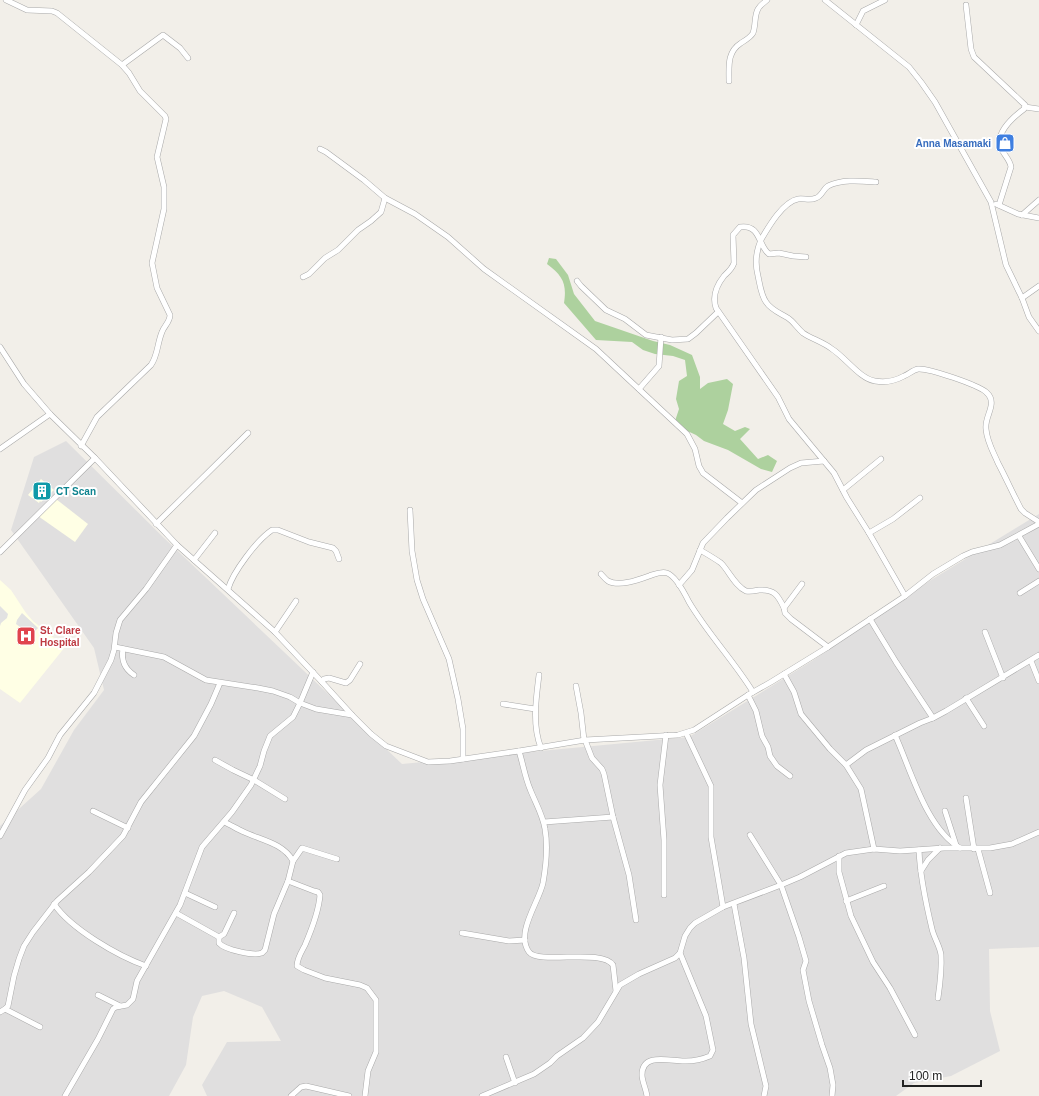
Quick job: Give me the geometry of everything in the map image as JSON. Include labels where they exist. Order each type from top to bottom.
[{"type":"street","points":[[6,0],[27,10],[52,11],[57,13],[122,65],[140,90],[165,116],[166,119],[157,157],[164,187],[164,209],[152,263],[157,288],[170,318],[162,332],[155,359],[151,365],[97,416],[81,446]]},
{"type":"street","points":[[729,81],[730,56],[734,49],[752,35],[758,9],[767,0]]},
{"type":"street","points":[[825,0],[909,67],[921,82],[944,117],[991,202],[1006,265],[1029,316],[1039,331]]},
{"type":"street","points":[[856,25],[862,11],[885,0]]},
{"type":"street","points":[[966,5],[971,49],[974,57],[994,77],[1018,97],[1025,107]]},
{"type":"street","points":[[122,65],[163,35],[178,46],[188,58]]},
{"type":"street","points":[[1025,107],[1039,109]]},
{"type":"street","points":[[999,205],[1011,167],[1010,162],[1000,147],[999,140],[1003,129],[1025,107]]},
{"type":"street","points":[[320,149],[364,180],[385,198],[415,214],[448,237],[484,269],[596,349],[687,434],[695,449],[699,466],[703,472],[742,503]]},
{"type":"street","points":[[0,347],[24,384],[50,414],[81,446],[95,458],[156,524],[275,632],[352,716],[386,746],[420,760],[440,762],[541,748],[584,740],[686,733],[694,730],[751,693],[828,647],[905,596],[933,574],[963,556],[972,552],[1000,545],[1019,536],[1039,523],[1021,509],[991,451],[986,429],[991,402],[988,394],[982,389],[944,374],[921,370],[913,371],[893,381],[874,381],[865,377],[832,348],[801,331],[794,323],[766,303],[762,294],[756,265],[761,241],[769,226],[784,207],[791,201],[817,198],[824,189],[835,183],[860,181],[876,182]]},
{"type":"street","points":[[303,277],[309,274],[325,258],[338,250],[358,230],[381,212],[385,198]]},
{"type":"street","points":[[1022,215],[1039,200]]},
{"type":"street","points":[[991,202],[1022,215],[1039,218]]},
{"type":"street","points":[[806,257],[779,253],[769,254],[764,249],[757,234],[748,228],[740,228],[733,235],[734,263],[714,292],[713,298],[718,312],[778,397],[789,419],[834,473],[842,490],[869,533],[905,596]]},
{"type":"street","points":[[577,281],[606,310],[624,319],[646,335],[679,340],[688,339],[718,312]]},
{"type":"street","points":[[1022,298],[1039,286]]},
{"type":"street","points":[[639,389],[658,366],[660,337]]},
{"type":"street","points":[[0,449],[50,414]]},
{"type":"street","points":[[156,524],[237,442],[248,433]]},
{"type":"street","points":[[0,552],[95,458]]},
{"type":"street","points":[[842,490],[881,459]]},
{"type":"street","points":[[679,585],[692,570],[703,542],[756,490],[790,468],[801,463],[824,461]]},
{"type":"street","points":[[869,533],[893,519],[920,498]]},
{"type":"street","points":[[410,510],[412,550],[417,580],[423,599],[449,659],[463,729],[463,759]]},
{"type":"street","points":[[228,589],[237,568],[272,530],[278,530],[309,542],[333,548],[339,559]]},
{"type":"street","points":[[194,560],[215,533]]},
{"type":"street","points":[[1019,536],[1039,569]]},
{"type":"street","points":[[0,836],[25,790],[48,758],[60,735],[94,693],[111,660],[120,620],[146,589],[177,544]]},
{"type":"street","points":[[700,550],[715,558],[741,588],[748,591],[759,590],[773,592],[780,598],[785,613],[791,620],[828,647]]},
{"type":"street","points":[[601,574],[607,580],[619,583],[664,573],[670,575],[679,585],[705,627],[744,677],[751,693],[762,736],[768,747],[770,756],[777,766],[790,776]]},
{"type":"street","points":[[1020,593],[1039,581]]},
{"type":"street","points":[[784,608],[802,584]]},
{"type":"street","points":[[275,632],[296,601]]},
{"type":"street","points":[[870,619],[933,718]]},
{"type":"street","points":[[985,632],[1003,678]]},
{"type":"street","points":[[115,647],[164,657],[206,680],[273,691],[316,709],[352,716]]},
{"type":"street","points":[[123,649],[123,662],[130,672],[134,674]]},
{"type":"street","points":[[846,765],[866,750],[933,718],[1003,678],[1039,655]]},
{"type":"street","points":[[1031,661],[1039,681]]},
{"type":"street","points":[[322,682],[324,679],[329,678],[346,683],[350,680],[360,664]]},
{"type":"street","points":[[65,1096],[98,1039],[113,1009],[127,1005],[133,999],[137,981],[176,913],[202,847],[224,822],[246,793],[254,780],[270,736],[293,717],[313,672]]},
{"type":"street","points":[[784,674],[794,692],[801,714],[830,749],[846,765],[861,790],[874,849]]},
{"type":"street","points":[[540,675],[535,709],[537,736],[541,748]]},
{"type":"street","points":[[40,1027],[3,1010],[9,1002],[14,976],[24,946],[41,920],[54,904],[89,872],[118,842],[128,828],[141,802],[194,736],[220,683]]},
{"type":"street","points":[[576,686],[584,740],[592,758],[602,769],[604,774],[613,817],[629,875],[636,920]]},
{"type":"street","points":[[966,698],[984,726]]},
{"type":"street","points":[[503,704],[535,709]]},
{"type":"street","points":[[686,733],[711,786],[711,837],[724,907]]},
{"type":"street","points":[[664,895],[664,842],[660,785],[666,735]]},
{"type":"street","points":[[895,735],[924,805],[945,836],[958,847]]},
{"type":"street","points":[[519,751],[527,782],[544,822],[546,845],[543,882],[538,900],[528,919],[525,940],[528,950],[531,954],[541,958],[578,956],[611,962],[613,965],[616,991]]},
{"type":"street","points":[[215,760],[254,780],[285,799]]},
{"type":"street","points":[[966,798],[976,849],[990,893]]},
{"type":"street","points":[[93,811],[128,828]]},
{"type":"street","points":[[945,812],[958,847]]},
{"type":"street","points":[[544,822],[613,817]]},
{"type":"street","points":[[224,822],[243,832],[273,843],[293,861]]},
{"type":"street","points":[[482,1096],[534,1074],[583,1038],[598,1022],[620,985],[667,962],[680,953],[690,928],[695,923],[724,907],[782,886],[846,853],[874,849],[900,851],[958,847],[976,849],[1000,847],[1012,844],[1039,832]]},
{"type":"street","points":[[750,835],[782,886],[786,896],[805,958],[806,963],[803,970],[809,1001],[830,1068],[833,1085],[832,1096]]},
{"type":"street","points":[[219,937],[219,943],[224,947],[252,955],[262,953],[265,950],[274,914],[288,881],[293,861],[302,848],[337,859]]},
{"type":"street","points":[[921,871],[928,860],[940,848]]},
{"type":"street","points":[[919,850],[921,871],[932,931],[941,954],[942,968],[938,998]]},
{"type":"street","points":[[839,856],[839,872],[851,916],[872,962],[890,988],[915,1034]]},
{"type":"street","points":[[288,881],[314,891],[320,895],[306,943],[297,962],[297,966],[326,978],[360,985],[367,988],[376,1000],[376,1052],[368,1071],[365,1096]]},
{"type":"street","points":[[846,901],[884,886]]},
{"type":"street","points":[[185,893],[215,907]]},
{"type":"street","points":[[736,918],[742,900]]},
{"type":"street","points":[[54,904],[60,912],[95,939],[121,955],[146,966]]},
{"type":"street","points":[[734,904],[744,958],[751,1024],[766,1086],[764,1096]]},
{"type":"street","points":[[176,913],[219,937]]},
{"type":"street","points":[[219,937],[224,934],[234,913]]},
{"type":"street","points":[[462,933],[509,941],[525,940]]},
{"type":"street","points":[[647,1096],[642,1075],[643,1068],[646,1064],[656,1059],[685,1061],[700,1059],[710,1056],[713,1050],[706,1016],[680,953]]},
{"type":"street","points":[[98,995],[121,1006]]},
{"type":"street","points":[[506,1057],[515,1082]]},
{"type":"street","points":[[291,1096],[301,1087],[306,1086],[345,1096]]},
{"type":"shaded area","points":[[66,441],[163,537],[402,764],[689,737],[812,661],[931,580],[1039,514],[1039,947],[989,949],[990,1011],[1000,1051],[951,1076],[914,1083],[896,1096],[207,1096],[202,1085],[227,1042],[281,1041],[262,1007],[224,991],[202,996],[193,1017],[186,1065],[169,1096],[0,1096],[0,826],[41,789],[74,730],[104,690],[94,648],[11,530],[34,457]]},
{"type":"shaded area","points":[[41,479],[54,490],[39,503],[28,495]]},
{"type":"shaded area","points":[[56,499],[88,524],[75,542],[38,516]]},
{"type":"shaded area","name":"St. Clare Hospital","points":[[0,580],[11,590],[33,621],[65,647],[20,703],[0,689]]},
{"type":"shaded area","points":[[0,606],[8,614],[7,618],[1,623],[0,626]]},
{"type":"shaded area","points":[[22,613],[38,628],[33,633],[29,630],[27,632],[16,624]]},
{"type":"green space","points":[[549,258],[556,259],[568,275],[574,294],[595,321],[653,341],[670,345],[692,355],[700,377],[700,389],[708,383],[727,379],[733,384],[728,410],[723,424],[735,431],[745,427],[750,429],[740,439],[758,459],[768,455],[777,461],[772,472],[761,469],[728,450],[704,441],[696,435],[681,428],[675,421],[679,409],[676,399],[679,381],[687,376],[685,360],[643,350],[632,342],[596,340],[564,303],[565,291],[563,281],[557,272],[547,264]]},
{"type":"place","name":"Anna Masamaki","points":[[1005,143]]},
{"type":"place","name":"CT Scan","points":[[42,491]]},
{"type":"place","name":"St. Clare Hospital","points":[[26,636]]}]
